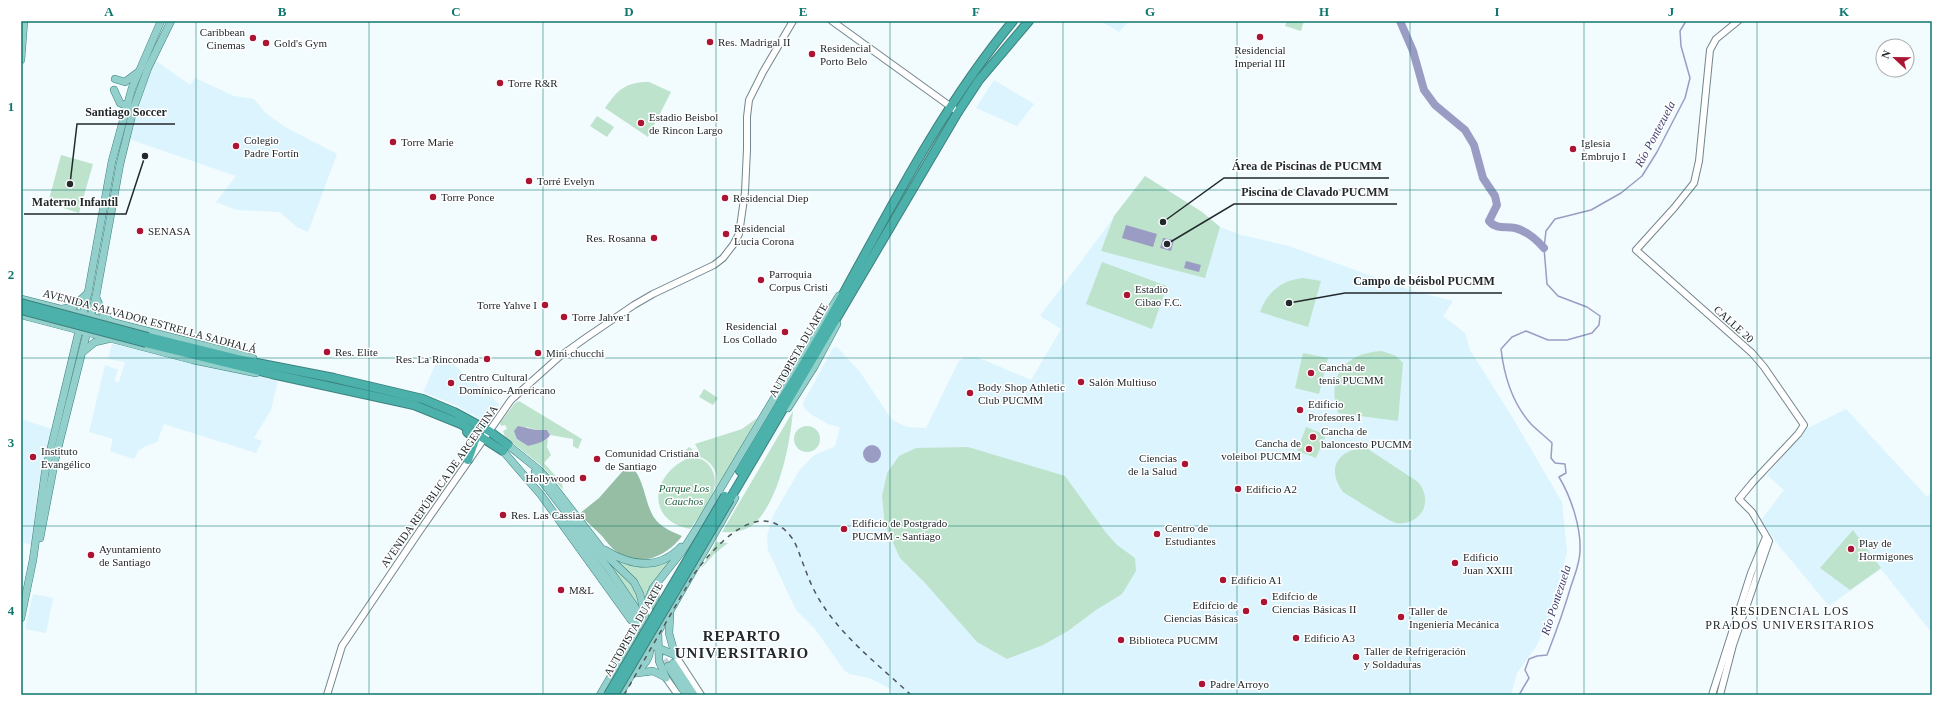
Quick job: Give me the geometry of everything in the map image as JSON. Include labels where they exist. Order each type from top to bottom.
[{"type":"highway","name":"AUTOPISTA DUARTE","points":[[614,695],[950,106],[974,71],[1013,21]]},
{"type":"highway","name":"AUTOPISTA DUARTE","points":[[608,695],[847,300],[958,112],[979,80],[1028,23]]},
{"type":"highway","name":"AVENIDA SALVADOR ESTRELLA SADHALÁ","points":[[21,303],[147,340],[272,374],[420,406],[486,434]]},
{"type":"highway","name":"AVENIDA SALVADOR ESTRELLA SADHALÁ","points":[[21,310],[147,340],[334,378],[423,399],[454,412],[505,448]]},
{"type":"highway","points":[[443,415],[452,424],[474,437],[474,442],[468,460]]},
{"type":"main road","points":[[21,60],[24,21]]},
{"type":"main road","points":[[35,550],[38,548],[55,460],[83,353],[96,296],[120,164],[134,107],[138,72],[162,21]]},
{"type":"main road","points":[[21,618],[35,550],[46,473],[88,293],[112,161],[126,106],[171,21]]},
{"type":"main road","name":"AVENIDA REPÚBLICA DE ARGENTINA","points":[[327,695],[342,646],[486,434],[516,395],[559,357],[634,305],[653,294],[714,265],[723,258],[739,234],[742,220],[748,149],[747,118],[749,100],[763,72],[793,21]]},
{"type":"main road","points":[[832,21],[958,112]]},
{"type":"main road","name":"CALLE 20","points":[[1738,21],[1716,39],[1710,50],[1699,161],[1694,183],[1674,208],[1636,250],[1752,353],[1764,367],[1804,425],[1798,434],[1739,499],[1752,512],[1767,539]]},
{"type":"main road","points":[[125,82],[138,72]]},
{"type":"main road","points":[[115,79],[125,82],[135,90]]},
{"type":"main road","points":[[114,90],[120,103],[126,106],[134,107]]},
{"type":"main road","points":[[639,613],[658,580],[683,550],[697,528],[776,395],[856,269]]},
{"type":"main road","points":[[60,310],[73,307],[88,293]]},
{"type":"main road","points":[[96,296],[103,314],[112,323]]},
{"type":"main road","name":"AVENIDA SALVADOR ESTRELLA SADHALÁ","points":[[21,299],[252,358],[274,366]]},
{"type":"main road","name":"AUTOPISTA DUARTE","points":[[672,607],[786,410],[814,367],[832,335],[847,300]]},
{"type":"main road","name":"AVENIDA SALVADOR ESTRELLA SADHALÁ","points":[[21,315],[244,372],[272,374]]},
{"type":"main road","points":[[63,326],[70,331],[77,345]]},
{"type":"main road","points":[[83,353],[89,345],[109,338]]},
{"type":"main road","points":[[776,395],[790,366]]},
{"type":"main road","points":[[760,414],[769,407]]},
{"type":"main road","points":[[505,448],[539,470],[600,547],[634,582],[640,594],[638,625],[632,646],[625,653],[600,695]]},
{"type":"main road","name":"AVENIDA SALVADOR ESTRELLA SADHALÁ","points":[[505,448],[548,496],[639,613]]},
{"type":"main road","name":"AVENIDA SALVADOR ESTRELLA SADHALÁ","points":[[505,448],[541,495],[626,614]]},
{"type":"main road","points":[[705,513],[708,503]]},
{"type":"main road","points":[[600,547],[618,558],[635,564],[652,563],[667,558],[677,551],[697,528]]},
{"type":"main road","points":[[1712,695],[1751,573],[1767,539]]},
{"type":"main road","points":[[1720,695],[1733,645],[1767,539]]},
{"type":"main road","points":[[658,580],[655,603],[661,666],[666,678],[678,695]]},
{"type":"main road","points":[[655,603],[664,609],[672,607]]},
{"type":"main road","points":[[619,695],[672,607]]},
{"type":"main road","points":[[672,607],[668,626],[672,661],[686,695]]},
{"type":"main road","points":[[627,681],[647,661],[650,655],[648,627],[639,613]]},
{"type":"main road","points":[[626,614],[638,625],[658,628]]},
{"type":"main road","points":[[626,614],[631,630],[632,646]]},
{"type":"main road","points":[[632,646],[650,645],[658,647],[672,661],[700,695]]},
{"type":"main road","points":[[632,646],[641,648],[644,655]]},
{"type":"main road","points":[[672,661],[694,695]]},
{"type":"main road","points":[[633,676],[643,672],[653,671],[666,678]]},
{"type":"shaded area","points":[[1101,21],[1129,21],[1119,32]]},
{"type":"shaded area","name":"Colegio Padre Fortín","points":[[152,58],[190,85],[195,78],[234,96],[254,99],[267,114],[285,127],[337,154],[308,232],[297,227],[280,212],[237,210],[216,202],[236,176],[126,138]]},
{"type":"shaded area","points":[[994,80],[1034,104],[1017,126],[976,108]]},
{"type":"shaded area","points":[[1145,176],[1202,212],[1220,227],[1241,235],[1289,246],[1410,290],[1453,301],[1443,316],[1465,333],[1470,350],[1511,415],[1562,502],[1567,552],[1552,611],[1537,645],[1517,673],[1511,695],[892,695],[891,689],[869,678],[849,674],[844,670],[815,629],[796,610],[768,550],[767,536],[773,516],[799,471],[814,455],[834,447],[836,443],[840,427],[828,424],[812,415],[804,408],[803,403],[833,348],[837,347],[860,372],[892,420],[907,427],[926,428],[959,361],[965,357],[977,357],[1031,380],[1061,329],[1040,316]]},
{"type":"shaded area","points":[[112,344],[278,380],[271,410],[254,438],[262,441],[256,453],[164,424],[157,442],[138,451],[134,459],[110,451],[113,439],[89,432],[105,365],[118,370],[114,381],[119,382],[125,362],[108,359]]},
{"type":"shaded area","name":"Centro Cultural Domínico-Americano","points":[[440,355],[451,362],[499,404],[487,423],[455,405],[423,392]]},
{"type":"shaded area","points":[[1846,409],[1927,497],[1932,492],[1932,633],[1881,569],[1829,606],[1776,542],[1761,520],[1784,490],[1767,475],[1806,429]]},
{"type":"shaded area","name":"Instituto Evangélico","points":[[21,419],[52,429],[38,486],[32,545],[21,542]]},
{"type":"shaded area","points":[[33,594],[53,598],[46,633],[25,629]]},
{"type":"green space","points":[[1287,21],[1304,21],[1301,31],[1285,26]]},
{"type":"green space","name":"Estadio Beisbol de Rincon Largo","points":[[649,82],[671,92],[648,137],[605,108],[619,91],[628,85]]},
{"type":"green space","points":[[597,116],[614,127],[607,137],[590,126]]},
{"type":"green space","points":[[61,155],[93,164],[79,213],[48,203]]},
{"type":"green space","points":[[1145,176],[1202,212],[1220,227],[1205,278],[1101,251],[1114,216]]},
{"type":"green space","name":"Estadio Cibao F.C.","points":[[1102,262],[1167,286],[1152,329],[1086,304]]},
{"type":"green space","points":[[1303,278],[1321,281],[1308,327],[1260,312],[1271,293],[1276,288],[1288,281]]},
{"type":"green space","points":[[1382,351],[1396,356],[1403,363],[1398,421],[1338,413],[1335,400],[1335,388],[1337,378],[1342,369],[1358,356]]},
{"type":"green space","name":"Cancha de tenis PUCMM","points":[[1303,353],[1328,358],[1319,394],[1295,388]]},
{"type":"green space","points":[[704,389],[718,398],[713,405],[699,397]]},
{"type":"green space","points":[[519,401],[582,439],[578,449],[573,446],[573,439],[550,435],[547,430],[536,430],[527,427],[516,435],[517,439],[528,446],[548,439],[547,447],[551,455],[544,463],[562,483],[563,490],[543,467],[505,437],[503,431],[507,429],[505,425],[501,426],[500,423],[515,403]]},
{"type":"green space","points":[[793,411],[782,470],[771,499],[764,511],[756,522],[749,528],[735,532],[722,532]]},
{"type":"green space","points":[[757,418],[716,491],[717,480],[712,465],[698,456],[699,451],[695,444],[742,429]]},
{"type":"green space","points":[[807,426],[817,429],[820,439],[817,449],[807,452],[797,449],[794,439],[797,429]]},
{"type":"green space","points":[[1306,427],[1326,435],[1316,458],[1297,451]]},
{"type":"green space","points":[[689,447],[692,449],[694,455],[678,458]]},
{"type":"green space","points":[[968,447],[1065,476],[1107,534],[1117,545],[1135,558],[1136,571],[1122,594],[1096,610],[1068,631],[1043,645],[1007,659],[977,642],[925,583],[900,558],[885,525],[882,496],[887,473],[899,456],[916,448]]},
{"type":"green space","points":[[1359,448],[1368,449],[1418,482],[1422,488],[1425,501],[1422,512],[1416,518],[1405,523],[1396,523],[1378,514],[1343,492],[1336,477],[1336,464],[1344,454]]},
{"type":"green space","name":"Parque Los Cauchos","points":[[689,458],[705,461],[714,473],[715,482],[714,490],[706,507],[690,529],[675,524],[665,516],[660,507],[658,496],[661,485],[667,474],[677,465]]},
{"type":"green space","points":[[629,464],[634,469],[640,480],[653,517],[664,527],[682,536],[669,549],[652,558],[644,560],[626,557],[617,552],[579,514],[599,498]]},
{"type":"green space","name":"Play de Hormigones","points":[[1853,530],[1881,568],[1850,590],[1820,568]]},
{"type":"green space","points":[[716,542],[728,543],[714,554],[701,569]]},
{"type":"green space","points":[[676,555],[645,601],[640,584],[612,558],[629,565],[644,567],[660,564]]},
{"type":"green space","points":[[602,556],[626,577],[637,592],[641,611]]},
{"type":"water","points":[[1126,225],[1157,234],[1153,247],[1122,238]]},
{"type":"water","points":[[1163,238],[1174,240],[1171,251],[1160,248]]},
{"type":"water","points":[[1186,261],[1201,265],[1199,272],[1184,268]]},
{"type":"water","points":[[518,426],[536,430],[547,430],[550,435],[543,441],[528,446],[517,439],[514,431]]},
{"type":"water","points":[[868,445],[876,445],[881,450],[879,461],[876,463],[868,463],[863,458],[863,450]]},
{"type":"waterway","points":[[1400,21],[1413,51],[1424,90],[1435,105],[1465,130],[1474,145],[1483,178],[1495,196],[1497,205],[1489,221],[1498,227],[1515,228],[1523,231],[1544,248]]},
{"type":"waterway","name":"Río Pontezuela","points":[[1519,695],[1529,678],[1525,670],[1529,659],[1547,655],[1560,621],[1577,568],[1580,555],[1580,541],[1574,512],[1559,477],[1566,473],[1565,464],[1555,463],[1551,458],[1552,443],[1531,424],[1519,408],[1510,389],[1504,369],[1501,349],[1512,337],[1526,331],[1548,340],[1567,340],[1592,333],[1599,325],[1600,316],[1587,307],[1558,296],[1547,284],[1544,248],[1546,231],[1555,219],[1591,210],[1621,193],[1642,176],[1657,152],[1685,98],[1690,78],[1681,46],[1680,31],[1686,21]]},
{"type":"tunnel","points":[[658,651],[668,666]]},
{"type":"railway","points":[[624,695],[694,574],[714,550],[739,529],[752,523],[766,521],[779,526],[792,538],[815,592],[833,619],[865,653],[911,695]]},
{"type":"place","name":"Residencial Imperial III","points":[[1260,37]]},
{"type":"place","name":"Caribbean Cinemas","points":[[253,38]]},
{"type":"place","name":"Res. Madrigal II","points":[[710,42]]},
{"type":"place","name":"Gold's Gym","points":[[266,43]]},
{"type":"place","name":"Residencial Porto Belo","points":[[812,54]]},
{"type":"place","name":"Torre R&R","points":[[500,83]]},
{"type":"place","name":"Estadio Beisbol de Rincon Largo","points":[[641,123]]},
{"type":"place","name":"Torre Marie","points":[[393,142]]},
{"type":"place","name":"Colegio Padre Fortín","points":[[236,146]]},
{"type":"place","name":"Iglesia Embrujo I","points":[[1573,149]]},
{"type":"place","name":"Materno Infantil","points":[[145,156]]},
{"type":"place","name":"Torré Evelyn","points":[[529,181]]},
{"type":"place","name":"Santiago Soccer","points":[[70,184]]},
{"type":"place","name":"Torre Ponce","points":[[433,197]]},
{"type":"place","name":"Residencial Diep","points":[[725,198]]},
{"type":"place","name":"Área de Piscinas de PUCMM","points":[[1163,222]]},
{"type":"place","name":"SENASA","points":[[140,231]]},
{"type":"place","name":"Residencial Lucia Corona","points":[[726,234]]},
{"type":"place","name":"Res. Rosanna","points":[[654,238]]},
{"type":"place","name":"Piscina de Clavado PUCMM","points":[[1167,244]]},
{"type":"place","name":"Parroquia Corpus Cristi","points":[[761,280]]},
{"type":"place","name":"Estadio Cibao F.C.","points":[[1127,295]]},
{"type":"place","name":"Campo de béisbol PUCMM","points":[[1289,303]]},
{"type":"place","name":"Torre Yahve I","points":[[545,305]]},
{"type":"place","name":"Torre Jahve I","points":[[564,317]]},
{"type":"place","name":"Residencial Los Collado","points":[[785,332]]},
{"type":"place","name":"Res. Elite","points":[[327,352]]},
{"type":"place","name":"Mini chucchi","points":[[538,353]]},
{"type":"place","name":"Res. La Rinconada","points":[[487,359]]},
{"type":"place","name":"Cancha de tenis PUCMM","points":[[1311,373]]},
{"type":"place","name":"Salón Multiuso","points":[[1081,382]]},
{"type":"place","name":"Centro Cultural Domínico-Americano","points":[[451,383]]},
{"type":"place","name":"Body Shop Athletic Club PUCMM","points":[[970,393]]},
{"type":"place","name":"Edificio Profesores I","points":[[1300,410]]},
{"type":"place","name":"Cancha de baloncesto PUCMM","points":[[1313,437]]},
{"type":"place","name":"Cancha de voleibol PUCMM","points":[[1309,449]]},
{"type":"place","name":"Instituto Evangélico","points":[[33,457]]},
{"type":"place","name":"Comunidad Cristiana de Santiago","points":[[597,459]]},
{"type":"place","name":"Ciencias de la Salud","points":[[1185,464]]},
{"type":"place","name":"Hollywood","points":[[583,478]]},
{"type":"place","name":"Edificio A2","points":[[1238,489]]},
{"type":"place","name":"Res. Las Cassias","points":[[503,515]]},
{"type":"place","name":"Edificio de Postgrado PUCMM - Santiago","points":[[844,529]]},
{"type":"place","name":"Centro de Estudiantes","points":[[1157,534]]},
{"type":"place","name":"Play de Hormigones","points":[[1851,549]]},
{"type":"place","name":"Ayuntamiento de Santiago","points":[[91,555]]},
{"type":"place","name":"Edificio Juan XXIII","points":[[1455,563]]},
{"type":"place","name":"Edificio A1","points":[[1223,580]]},
{"type":"place","name":"M&L","points":[[561,590]]},
{"type":"place","name":"Edifcio de Ciencias Básicas II","points":[[1264,602]]},
{"type":"place","name":"Edifcio de Ciencias Básicas","points":[[1246,611]]},
{"type":"place","name":"Taller de Ingeniería Mecánica","points":[[1401,617]]},
{"type":"place","name":"Edificio A3","points":[[1296,638]]},
{"type":"place","name":"Biblioteca PUCMM","points":[[1121,640]]},
{"type":"place","name":"Taller de Refrigeración y Soldaduras","points":[[1356,657]]},
{"type":"place","name":"Padre Arroyo","points":[[1202,684]]},
{"type":"district","name":"RESIDENCIAL LOS PRADOS UNIVERSITARIOS","points":[[1790,618]]},
{"type":"district","name":"REPARTO UNIVERSITARIO","points":[[742,644]]}]
